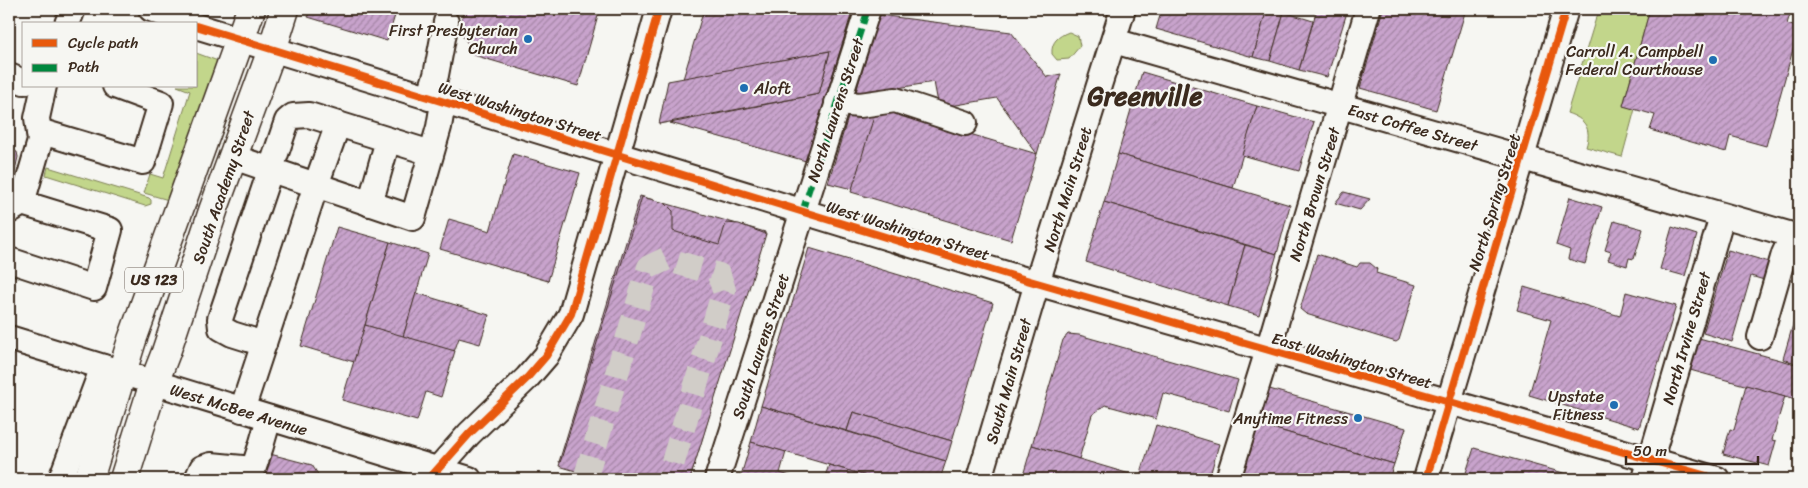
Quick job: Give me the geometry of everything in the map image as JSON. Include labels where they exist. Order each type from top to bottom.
[{"type":"highway","name":"US 123","points":[[240,40],[251,9]]},
{"type":"highway","name":"South Academy Street","points":[[124,479],[154,383],[285,9]]},
{"type":"highway","name":"South Academy Street","points":[[89,479],[113,370],[132,340],[240,40]]},
{"type":"street","points":[[68,22],[73,9]]},
{"type":"street","points":[[151,9],[185,22]]},
{"type":"street","points":[[434,475],[469,434],[527,378],[546,356],[571,314],[658,9]]},
{"type":"street","name":"North Laurens Street","points":[[802,212],[868,9]]},
{"type":"street","name":"North Main Street","points":[[1038,283],[1123,9]]},
{"type":"street","name":"North Brown Street","points":[[1228,479],[1268,350],[1368,9]]},
{"type":"street","name":"North Spring Street","points":[[1426,479],[1566,9]]},
{"type":"street","points":[[232,157],[412,218],[431,153],[436,100],[436,76],[446,22]]},
{"type":"street","name":"West Washington Street","points":[[198,27],[1038,283]]},
{"type":"street","name":"East Coffee Street","points":[[1114,41],[1796,236]]},
{"type":"street","points":[[9,76],[22,81]]},
{"type":"street","points":[[9,260],[94,288],[110,230],[16,207],[40,141],[37,88]]},
{"type":"street","points":[[39,131],[143,162],[161,103],[120,88]]},
{"type":"street","points":[[837,103],[860,105],[895,100],[965,123]]},
{"type":"street","points":[[264,344],[232,334],[221,328],[220,319],[287,121],[292,116],[309,115],[431,153]]},
{"type":"street","points":[[242,410],[338,124]]},
{"type":"street","points":[[370,204],[388,140]]},
{"type":"street","name":"South Laurens Street","points":[[717,479],[802,212]]},
{"type":"street","name":"North Irvine Street","points":[[1648,470],[1722,216]]},
{"type":"street","points":[[1760,337],[1784,254],[1796,236]]},
{"type":"street","name":"East Washington Street","points":[[1038,283],[1449,402],[1648,470],[1717,479]]},
{"type":"street","name":"South Main Street","points":[[979,479],[1038,283]]},
{"type":"street","name":"West McBee Avenue","points":[[9,338],[269,418],[434,475],[469,479]]},
{"type":"street","points":[[60,479],[113,370]]},
{"type":"street","points":[[197,479],[202,468],[211,465],[252,474],[269,418]]},
{"type":"green space","points":[[1602,9],[1650,9],[1623,105],[1635,109],[1622,157],[1586,147],[1588,135],[1583,121],[1567,113],[1596,18]]},
{"type":"green space","points":[[1069,32],[1078,36],[1080,46],[1069,59],[1057,60],[1052,54],[1054,43],[1062,35]]},
{"type":"green space","points":[[198,54],[218,61],[172,201],[144,193],[150,174],[163,178],[190,91],[182,88],[198,88]]},
{"type":"green space","points":[[48,167],[149,198],[151,204],[145,206],[46,175]]},
{"type":"building","name":"First Presbyterian Church","points":[[310,9],[397,9],[387,41],[308,17]]},
{"type":"building","name":"First Presbyterian Church","points":[[469,9],[600,9],[578,86],[470,54],[472,49],[458,30],[464,11]]},
{"type":"building","points":[[704,9],[853,9],[806,161],[670,123],[819,94],[830,51],[683,79]]},
{"type":"building","points":[[1162,9],[1267,9],[1253,57],[1156,29]]},
{"type":"building","points":[[1267,9],[1285,9],[1270,61],[1253,57]]},
{"type":"building","points":[[1317,9],[1348,9],[1327,77],[1299,70]]},
{"type":"building","points":[[1383,9],[1466,9],[1436,110],[1360,88]]},
{"type":"building","name":"Carroll A. Campbell Federal Courthouse","points":[[1650,9],[1783,9],[1791,11],[1787,24],[1799,28],[1766,146],[1730,136],[1726,152],[1650,130],[1655,115],[1623,106]]},
{"type":"building","points":[[1284,12],[1313,21],[1299,70],[1270,61]]},
{"type":"building","points":[[879,15],[1011,32],[1047,77],[1061,74],[1037,154],[997,98],[939,108],[934,82],[855,95]]},
{"type":"building","name":"Aloft","points":[[830,51],[819,94],[659,124],[668,81]]},
{"type":"building","points":[[1142,72],[1257,106],[1233,188],[1118,154]]},
{"type":"building","points":[[9,99],[15,101],[9,122]]},
{"type":"building","points":[[876,106],[1037,154],[1011,240],[851,192]]},
{"type":"building","points":[[1257,106],[1314,122],[1299,171],[1242,155]]},
{"type":"building","points":[[875,113],[852,189],[828,183],[849,114]]},
{"type":"building","points":[[9,150],[17,152],[18,157],[15,170],[9,178]]},
{"type":"building","points":[[513,154],[580,173],[548,281],[440,249],[449,219],[490,231]]},
{"type":"building","points":[[1118,154],[1290,205],[1277,254],[1104,202]]},
{"type":"building","points":[[1344,192],[1370,199],[1360,210],[1335,203]]},
{"type":"building","points":[[640,196],[765,232],[690,479],[613,479],[559,462]]},
{"type":"building","points":[[642,197],[665,203],[673,211],[673,231],[719,245],[726,223],[739,224],[766,234],[690,479],[602,479],[559,466]]},
{"type":"building","points":[[1570,197],[1602,207],[1585,264],[1568,259],[1570,250],[1556,245]]},
{"type":"building","points":[[1104,202],[1245,245],[1228,306],[1086,262]]},
{"type":"building","points":[[1614,221],[1643,229],[1634,259],[1629,258],[1627,266],[1608,260],[1611,252],[1605,250]]},
{"type":"building","points":[[337,227],[390,242],[354,362],[301,346]]},
{"type":"building","points":[[1672,227],[1697,235],[1685,276],[1660,269]]},
{"type":"building","points":[[390,242],[428,254],[403,337],[365,325]]},
{"type":"building","points":[[1245,245],[1277,254],[1259,315],[1228,306]]},
{"type":"building","points":[[809,248],[993,303],[952,441],[853,412],[847,431],[761,406]]},
{"type":"building","points":[[1728,250],[1769,262],[1764,280],[1751,276],[1732,342],[1703,333]]},
{"type":"building","points":[[1317,254],[1357,267],[1360,263],[1370,263],[1377,269],[1376,273],[1416,285],[1399,340],[1396,342],[1306,314],[1300,309]]},
{"type":"building","points":[[1524,287],[1620,316],[1626,292],[1676,306],[1639,428],[1529,395],[1551,320],[1517,310]]},
{"type":"building","points":[[416,293],[489,315],[480,344],[459,338],[454,352],[403,337]]},
{"type":"building","points":[[1799,304],[1799,364],[1783,359]]},
{"type":"building","points":[[365,325],[455,351],[441,397],[426,392],[417,421],[342,400]]},
{"type":"building","points":[[1068,334],[1079,335],[1238,380],[1229,411],[1163,393],[1156,419],[1105,405],[1092,415],[1079,459],[1032,445],[1063,340]]},
{"type":"building","points":[[1699,338],[1799,365],[1799,400],[1690,370]]},
{"type":"building","points":[[1746,385],[1785,396],[1772,440],[1776,441],[1769,466],[1723,454],[1730,429],[1734,430]]},
{"type":"building","points":[[1266,388],[1406,428],[1394,464],[1255,423]]},
{"type":"building","points":[[761,406],[946,461],[940,479],[877,479],[751,442]]},
{"type":"building","points":[[853,412],[952,441],[946,461],[847,431]]},
{"type":"building","points":[[1255,423],[1394,464],[1389,479],[1239,479]]},
{"type":"building","points":[[1156,425],[1219,444],[1209,479],[1139,479]]},
{"type":"building","points":[[751,442],[786,452],[780,473],[801,479],[740,479]]},
{"type":"building","points":[[1032,445],[1140,477],[1139,479],[1022,479]]},
{"type":"building","points":[[1474,448],[1585,479],[1464,479]]},
{"type":"building","points":[[270,454],[312,465],[321,479],[263,479]]},
{"type":"building","points":[[829,465],[877,479],[824,479]]},
{"type":"tunnel","points":[[585,479],[649,267],[666,259],[719,275],[724,290],[668,479]]},
{"type":"marked path","points":[[802,212],[868,9]]},
{"type":"cycle path","points":[[429,479],[469,434],[527,378],[546,356],[571,314],[659,9]]},
{"type":"cycle path","points":[[1426,479],[1566,9]]},
{"type":"cycle path","points":[[198,27],[1016,277],[1717,479]]},
{"type":"place","name":"First Presbyterian Church","points":[[528,39]]},
{"type":"place","name":"Carroll A. Campbell Federal Courthouse","points":[[1713,60]]},
{"type":"place","name":"Aloft","points":[[744,88]]},
{"type":"place","name":"Upstate Fitness","points":[[1614,405]]},
{"type":"place","name":"Anytime Fitness","points":[[1358,418]]},
{"type":"district","name":"Greenville","points":[[1145,96]]}]
